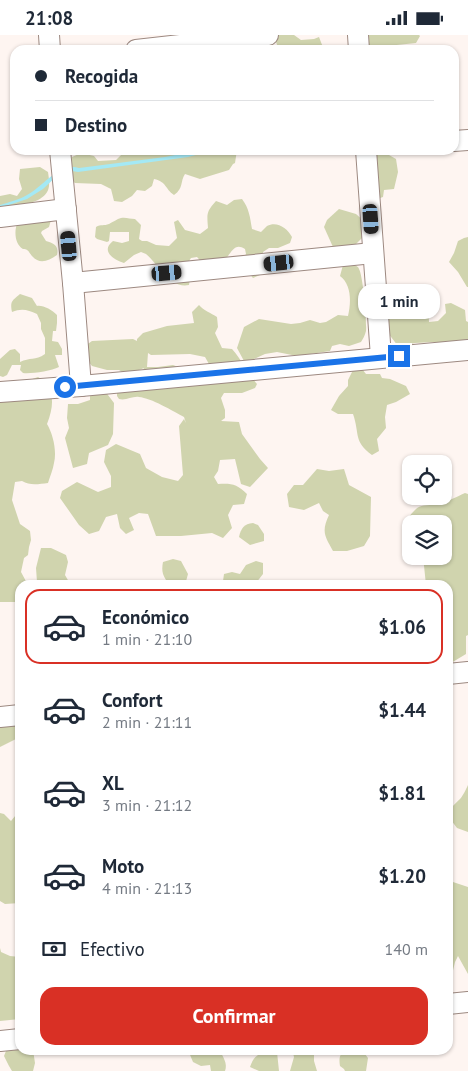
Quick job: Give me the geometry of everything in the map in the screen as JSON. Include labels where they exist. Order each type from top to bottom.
[{"type":"street","points":[[180,45],[268,35]]},
{"type":"street","points":[[61,155],[81,385]]},
{"type":"street","points":[[366,155],[382,357]]},
{"type":"street","points":[[0,217],[66,209]]},
{"type":"street","points":[[73,283],[373,253]]},
{"type":"street","points":[[0,391],[468,349]]},
{"type":"street","points":[[453,674],[468,672]]},
{"type":"street","points":[[0,717],[15,716]]},
{"type":"street","points":[[453,1004],[468,1003]]},
{"type":"street","points":[[0,1041],[15,1040]]},
{"type":"green space","points":[[272,35],[294,35],[301,40],[319,37],[322,45],[277,45]]},
{"type":"green space","points":[[365,35],[420,36],[416,43],[367,45]]},
{"type":"green space","points":[[76,155],[94,156],[98,161],[116,160],[121,155],[236,155],[235,163],[229,170],[200,179],[185,174],[181,187],[174,195],[164,184],[154,179],[152,186],[145,191],[137,190],[132,196],[122,202],[114,201],[111,189],[101,184],[75,183],[70,179],[69,164],[72,157]]},
{"type":"green space","points":[[389,155],[396,159],[398,172],[394,189],[384,190],[383,197],[374,200],[373,156]]},
{"type":"green space","points":[[40,167],[48,172],[49,188],[45,195],[28,204],[24,209],[0,210],[0,196],[10,194],[17,196],[22,189],[19,179],[20,169]]},
{"type":"green space","points":[[242,199],[248,209],[252,229],[261,232],[267,226],[274,224],[285,228],[292,237],[290,243],[278,248],[269,248],[263,252],[260,275],[253,278],[240,263],[246,254],[245,249],[241,247],[235,248],[222,262],[212,266],[206,267],[197,257],[191,258],[189,261],[191,272],[189,285],[182,285],[170,280],[146,254],[141,252],[124,263],[110,255],[108,252],[109,245],[113,241],[122,243],[129,241],[129,232],[110,232],[109,241],[107,242],[95,237],[96,227],[109,224],[121,218],[135,219],[141,225],[139,239],[156,245],[169,246],[177,238],[174,222],[178,220],[185,230],[200,234],[208,228],[208,213],[216,201],[227,205],[234,200]]},
{"type":"green space","points":[[339,209],[356,214],[366,223],[362,238],[352,248],[333,247],[324,227],[327,220]]},
{"type":"green space","points":[[51,220],[49,227],[41,233],[46,241],[55,245],[57,255],[41,261],[35,259],[28,250],[23,249],[18,244],[15,234],[17,224]]},
{"type":"green space","points":[[468,237],[467,287],[449,262],[458,241]]},
{"type":"green space","points":[[353,264],[358,267],[360,273],[364,299],[366,331],[361,342],[349,346],[340,344],[332,346],[330,351],[297,356],[277,352],[244,361],[237,348],[244,327],[259,319],[291,324],[310,320],[320,323],[326,322],[338,315],[348,316],[350,306],[349,289],[340,276],[343,265]]},
{"type":"green space","points":[[20,294],[32,298],[37,306],[47,308],[57,315],[56,331],[53,331],[52,341],[58,342],[62,349],[62,355],[55,355],[59,367],[41,372],[23,373],[20,370],[21,365],[12,365],[7,375],[3,377],[0,376],[0,359],[10,350],[15,349],[20,354],[20,362],[45,354],[45,338],[37,314],[25,310],[12,312],[12,301]]},
{"type":"green space","points":[[400,295],[405,305],[404,319],[416,317],[417,298],[428,297],[429,322],[438,321],[446,313],[445,304],[451,303],[465,310],[466,321],[468,322],[468,343],[439,346],[433,342],[398,346],[388,333],[387,316],[389,303]]},
{"type":"green space","points":[[199,305],[217,317],[218,327],[215,333],[222,348],[232,349],[257,384],[255,388],[242,393],[224,393],[221,398],[225,410],[225,418],[221,421],[239,422],[242,434],[268,468],[250,487],[241,484],[235,459],[220,460],[218,471],[214,477],[218,484],[234,485],[247,494],[244,504],[233,505],[228,515],[232,528],[223,538],[212,533],[156,536],[148,514],[139,513],[129,518],[134,530],[126,534],[120,528],[117,514],[106,517],[99,531],[89,534],[79,525],[60,498],[62,491],[77,482],[98,492],[111,487],[111,476],[104,462],[106,450],[116,444],[140,454],[146,468],[162,477],[178,481],[183,475],[179,426],[184,419],[186,423],[184,417],[150,400],[136,397],[119,399],[117,387],[142,372],[144,368],[127,375],[119,370],[107,370],[92,366],[84,356],[85,346],[92,341],[133,339],[137,341],[143,333],[167,326],[194,323],[192,312]],"holes":[[[148,353],[151,355],[190,354],[205,357],[209,364],[181,368],[173,365],[147,367]]]},
{"type":"green space","points":[[362,369],[366,374],[380,374],[382,378],[390,379],[406,386],[410,394],[387,405],[386,428],[377,439],[379,451],[372,455],[359,441],[353,414],[338,414],[331,410],[339,396],[348,386],[348,380],[353,370]]},
{"type":"green space","points":[[38,377],[48,383],[52,408],[47,424],[54,443],[55,458],[48,483],[28,484],[22,481],[15,482],[12,500],[20,524],[30,531],[31,540],[28,555],[24,558],[21,572],[25,580],[15,580],[15,602],[0,602],[0,399],[18,384]]},
{"type":"green space","points":[[105,391],[114,403],[113,434],[108,445],[89,453],[87,464],[73,468],[65,438],[69,428],[67,418],[68,404],[78,404],[90,400],[90,393]]},
{"type":"green space","points":[[317,469],[329,471],[344,469],[349,485],[371,497],[370,536],[364,546],[347,551],[333,551],[325,534],[325,526],[329,515],[323,511],[319,503],[304,510],[289,507],[287,494],[294,485],[303,485]]},
{"type":"green space","points":[[465,493],[468,494],[468,635],[466,636],[466,654],[453,662],[453,580],[425,580],[424,565],[452,565],[452,515],[411,515],[422,506],[452,505],[452,499]]},
{"type":"green space","points":[[253,523],[258,525],[264,534],[264,541],[250,545],[239,537],[243,527]]},
{"type":"green space","points":[[41,548],[51,548],[66,555],[68,562],[65,575],[68,580],[37,580],[36,568]]},
{"type":"green space","points":[[173,559],[181,561],[188,574],[186,580],[166,580],[162,572],[163,562]]},
{"type":"green space","points":[[256,561],[263,563],[263,574],[258,580],[223,580],[224,574],[232,572],[240,574],[246,565]]},
{"type":"green space","points":[[0,723],[12,724],[15,726],[15,740],[0,747]]},
{"type":"green space","points":[[468,785],[468,832],[457,828],[453,823],[453,806],[461,798]]},
{"type":"green space","points":[[0,813],[4,814],[11,821],[15,816],[15,903],[5,904],[0,901]]},
{"type":"green space","points":[[453,882],[468,887],[468,974],[458,956],[453,970]]},
{"type":"green space","points":[[0,948],[1,952],[15,956],[15,1020],[0,1021]]},
{"type":"green space","points":[[15,1047],[15,1055],[34,1055],[35,1063],[33,1071],[12,1071],[4,1056],[6,1051]]},
{"type":"green space","points":[[190,1055],[222,1055],[226,1068],[225,1071],[211,1071],[210,1065],[201,1066],[193,1062]]},
{"type":"green space","points":[[258,1055],[277,1055],[279,1071],[259,1071],[250,1067]]},
{"type":"green space","points":[[294,1055],[314,1055],[317,1071],[290,1071]]},
{"type":"green space","points":[[341,1055],[366,1055],[368,1058],[366,1071],[345,1071],[340,1066]]},
{"type":"water","points":[[196,155],[59,174],[43,189],[27,199],[0,208],[0,205],[27,195],[51,176],[65,169]]},
{"type":"route","points":[[65,387],[399,356]]}]
